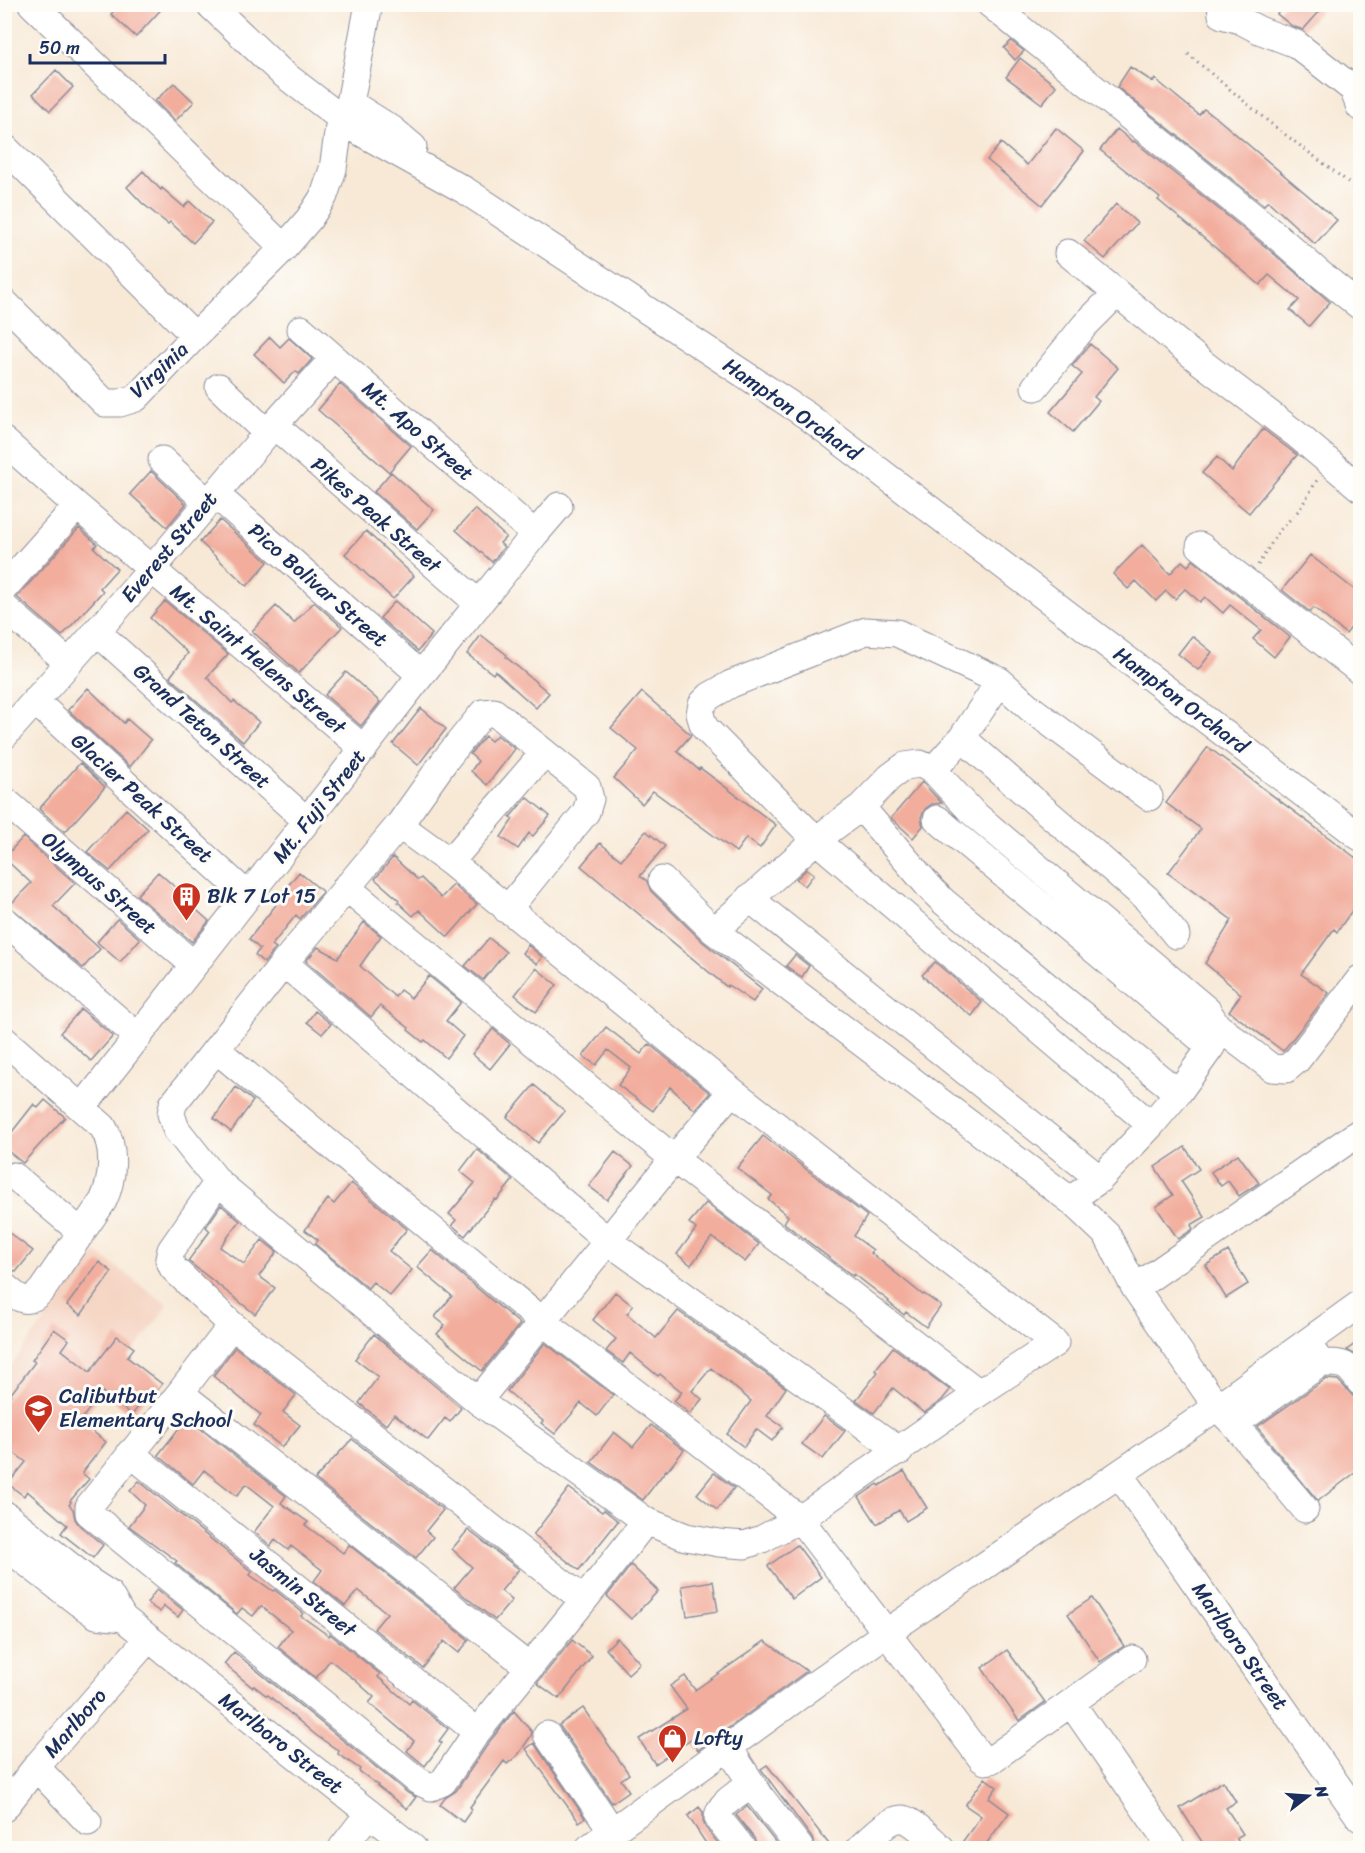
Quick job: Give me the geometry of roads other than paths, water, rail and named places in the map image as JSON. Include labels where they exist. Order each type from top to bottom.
[{"type":"street","points":[[32,4],[284,248]]},
{"type":"street","name":"Hampton Orchard","points":[[208,4],[282,72],[345,111],[385,147],[466,191],[806,415],[1360,837]]},
{"type":"street","points":[[195,336],[284,248],[309,219],[324,196],[333,170],[369,4]]},
{"type":"street","points":[[990,4],[1276,235],[1360,306]]},
{"type":"street","points":[[1221,4],[1222,15],[1240,20],[1296,44],[1358,97]]},
{"type":"street","name":"Virginia","points":[[4,147],[195,336],[136,398],[120,403],[105,403],[4,302]]},
{"type":"street","points":[[1068,253],[1360,488]]},
{"type":"street","points":[[1035,387],[1085,325],[1117,293]]},
{"type":"street","name":"Mt. Apo Street","points":[[301,329],[535,534]]},
{"type":"street","name":"Everest Street","points":[[4,736],[334,358]]},
{"type":"street","name":"Pikes Peak Street","points":[[219,387],[479,604]]},
{"type":"street","name":"Mt. Saint Helens Street","points":[[6,445],[364,749]]},
{"type":"street","name":"Pico Bolivar Street","points":[[162,460],[211,498],[421,675]]},
{"type":"street","points":[[4,588],[77,506]]},
{"type":"street","name":"Mt. Fuji Street","points":[[82,1108],[421,675],[559,506]]},
{"type":"street","points":[[1200,546],[1360,671]]},
{"type":"street","points":[[4,608],[69,663]]},
{"type":"street","name":"Grand Teton Street","points":[[96,631],[307,821]]},
{"type":"street","points":[[1149,797],[1030,708],[1000,681],[897,633],[866,631],[731,684],[710,696],[702,704],[700,714],[704,727],[816,840],[1151,1125]]},
{"type":"street","points":[[933,770],[962,738],[1000,681]]},
{"type":"street","name":"Glacier Peak Street","points":[[35,701],[248,896]]},
{"type":"street","points":[[399,825],[450,862],[507,910],[732,1091],[1055,1343],[800,1520],[745,1545],[686,1537],[646,1521],[478,1401],[218,1182],[176,1129],[171,1114],[173,1104],[284,963],[399,825],[446,759],[483,713],[494,712],[587,786],[590,799],[586,812],[507,910]]},
{"type":"street","points":[[962,738],[1147,899],[1176,935]]},
{"type":"street","points":[[450,862],[544,753]]},
{"type":"street","points":[[714,931],[816,840],[861,807],[905,766],[920,764],[933,770],[972,812],[1207,1010],[1214,1037],[1178,1093],[1100,1179],[1070,1200]]},
{"type":"street","name":"Olympus Street","points":[[4,800],[194,965]]},
{"type":"street","points":[[861,807],[944,902],[1178,1093]]},
{"type":"street","points":[[937,819],[1214,1037],[1272,1068],[1286,1069],[1297,1060],[1360,979]]},
{"type":"street","points":[[662,880],[714,931],[1070,1200],[1107,1234],[1136,1288],[1225,1415],[1305,1509]]},
{"type":"street","points":[[346,887],[674,1159],[980,1393]]},
{"type":"street","points":[[749,898],[1100,1179]]},
{"type":"street","points":[[4,920],[138,1037]]},
{"type":"street","points":[[284,963],[608,1241],[900,1451]]},
{"type":"street","points":[[4,1040],[103,1127],[111,1144],[107,1192],[82,1233],[37,1295],[24,1300],[11,1291]]},
{"type":"street","points":[[216,1050],[543,1322],[800,1520],[985,1761],[991,1760],[1132,1659]]},
{"type":"street","points":[[478,1401],[732,1091]]},
{"type":"street","points":[[1136,1288],[1360,1132]]},
{"type":"street","points":[[14,1176],[82,1233]]},
{"type":"street","points":[[218,1182],[171,1250],[169,1259],[173,1268],[232,1325],[584,1600]]},
{"type":"street","points":[[589,1848],[886,1633],[1119,1474],[1225,1415],[1314,1354],[1360,1304]]},
{"type":"street","points":[[232,1325],[130,1453],[89,1506],[88,1511],[418,1781],[431,1786],[443,1782],[477,1731],[646,1521]]},
{"type":"street","points":[[1314,1354],[1341,1363],[1352,1371],[1360,1382]]},
{"type":"street","points":[[180,1393],[529,1667]]},
{"type":"street","name":"Jasmin Street","points":[[130,1453],[477,1731]]},
{"type":"street","name":"Marlboro Street","points":[[1119,1474],[1360,1818]]},
{"type":"street","points":[[4,1514],[109,1594],[123,1618]]},
{"type":"street","points":[[4,1545],[96,1615],[123,1618]]},
{"type":"street","name":"Marlboro Street","points":[[123,1618],[413,1848]]},
{"type":"street","name":"Marlboro","points":[[4,1808],[36,1767],[148,1639]]},
{"type":"street","points":[[1071,1703],[1172,1848]]},
{"type":"street","points":[[547,1735],[613,1832]]},
{"type":"street","points":[[728,1747],[752,1784],[800,1848]]},
{"type":"street","points":[[36,1767],[88,1822]]},
{"type":"street","points":[[742,1848],[718,1818],[718,1814],[721,1808],[752,1784]]},
{"type":"street","points":[[342,1848],[369,1813]]},
{"type":"street","points":[[860,1848],[886,1825],[894,1820],[903,1819],[941,1848]]},
{"type":"place","name":"Blk 7 Lot 15","points":[[186,922]]},
{"type":"place","name":"Calibutbut Elementary School","points":[[38,1434]]},
{"type":"place","name":"Lofty","points":[[673,1764]]}]
